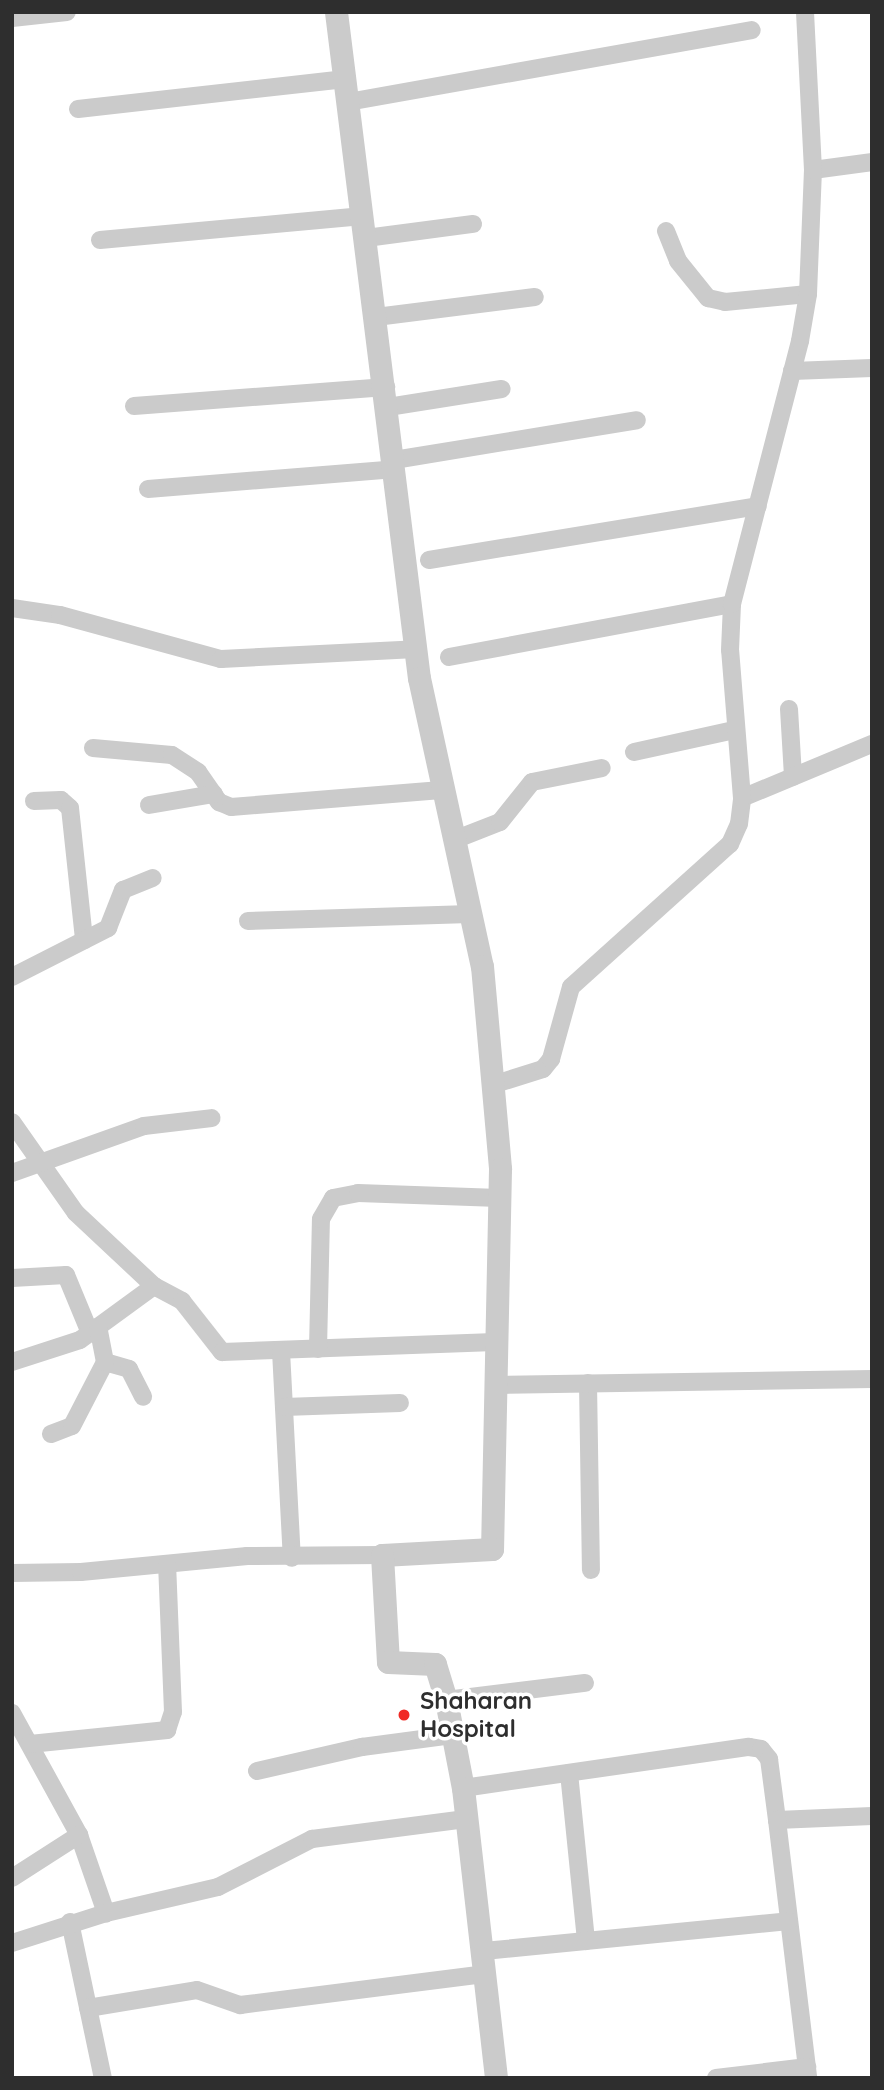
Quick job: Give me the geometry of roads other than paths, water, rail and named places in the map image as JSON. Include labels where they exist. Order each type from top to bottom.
[{"type":"street","points":[[12,18],[67,12]]},
{"type":"street","points":[[12,1573],[167,1564],[247,1556],[292,1558],[492,1549],[499,1198],[482,966],[416,649],[387,397],[336,12]]},
{"type":"street","points":[[492,1085],[543,1069],[551,1059],[571,987],[730,844],[739,824],[742,798],[734,730],[732,604],[792,372],[808,294],[813,170],[805,12]]},
{"type":"street","points":[[78,109],[346,90],[752,30]]},
{"type":"street","points":[[813,170],[872,162]]},
{"type":"street","points":[[100,240],[473,224]]},
{"type":"street","points":[[666,231],[685,272],[702,293],[716,301],[808,294]]},
{"type":"street","points":[[376,317],[535,297]]},
{"type":"street","points":[[792,372],[872,368]]},
{"type":"street","points":[[134,406],[387,397],[502,389]]},
{"type":"street","points":[[148,489],[395,465],[637,420]]},
{"type":"street","points":[[429,560],[758,506]]},
{"type":"street","points":[[449,657],[732,604]]},
{"type":"street","points":[[12,608],[60,615],[221,659],[416,649]]},
{"type":"street","points":[[789,709],[793,777]]},
{"type":"street","points":[[634,752],[734,730]]},
{"type":"street","points":[[742,798],[872,744]]},
{"type":"street","points":[[93,748],[172,755],[198,772],[214,794],[231,807],[444,790]]},
{"type":"street","points":[[454,840],[500,822],[532,782],[602,768]]},
{"type":"street","points":[[149,805],[214,794]]},
{"type":"street","points":[[34,801],[61,800],[70,808],[84,940]]},
{"type":"street","points":[[12,977],[114,922],[123,890],[153,878]]},
{"type":"street","points":[[248,920],[470,914]]},
{"type":"street","points":[[12,1172],[144,1126],[212,1118]]},
{"type":"street","points":[[14,1128],[76,1213],[154,1286],[182,1301],[222,1352],[495,1342]]},
{"type":"street","points":[[318,1349],[321,1219],[333,1198],[358,1193],[499,1198]]},
{"type":"street","points":[[12,1278],[66,1275],[94,1330],[105,1362],[72,1426],[51,1434]]},
{"type":"street","points":[[12,1362],[49,1353],[94,1330],[154,1286]]},
{"type":"street","points":[[281,1351],[292,1558]]},
{"type":"street","points":[[105,1362],[129,1369],[143,1397]]},
{"type":"street","points":[[494,1385],[872,1378]]},
{"type":"street","points":[[588,1383],[591,1570]]},
{"type":"street","points":[[284,1407],[400,1403]]},
{"type":"street","points":[[382,1555],[388,1662],[435,1664],[446,1700],[463,1788],[484,1951],[496,2078]]},
{"type":"street","points":[[30,1744],[167,1730],[173,1712],[167,1564]]},
{"type":"street","points":[[446,1700],[585,1683]]},
{"type":"street","points":[[12,1713],[79,1835],[106,1913]]},
{"type":"street","points":[[257,1771],[362,1747],[452,1735]]},
{"type":"street","points":[[463,1788],[761,1749],[769,1759],[808,2072],[716,2078]]},
{"type":"street","points":[[569,1773],[586,1941]]},
{"type":"street","points":[[777,1820],[872,1816]]},
{"type":"street","points":[[12,1943],[70,1922],[218,1887],[312,1839],[466,1819]]},
{"type":"street","points":[[12,1878],[79,1835]]},
{"type":"street","points":[[484,1951],[789,1921]]},
{"type":"street","points":[[70,1922],[103,2078]]},
{"type":"street","points":[[88,2008],[197,1990],[240,2005],[486,1974]]},
{"type":"place","name":"Shaharan Hospital","points":[[404,1715]]}]
